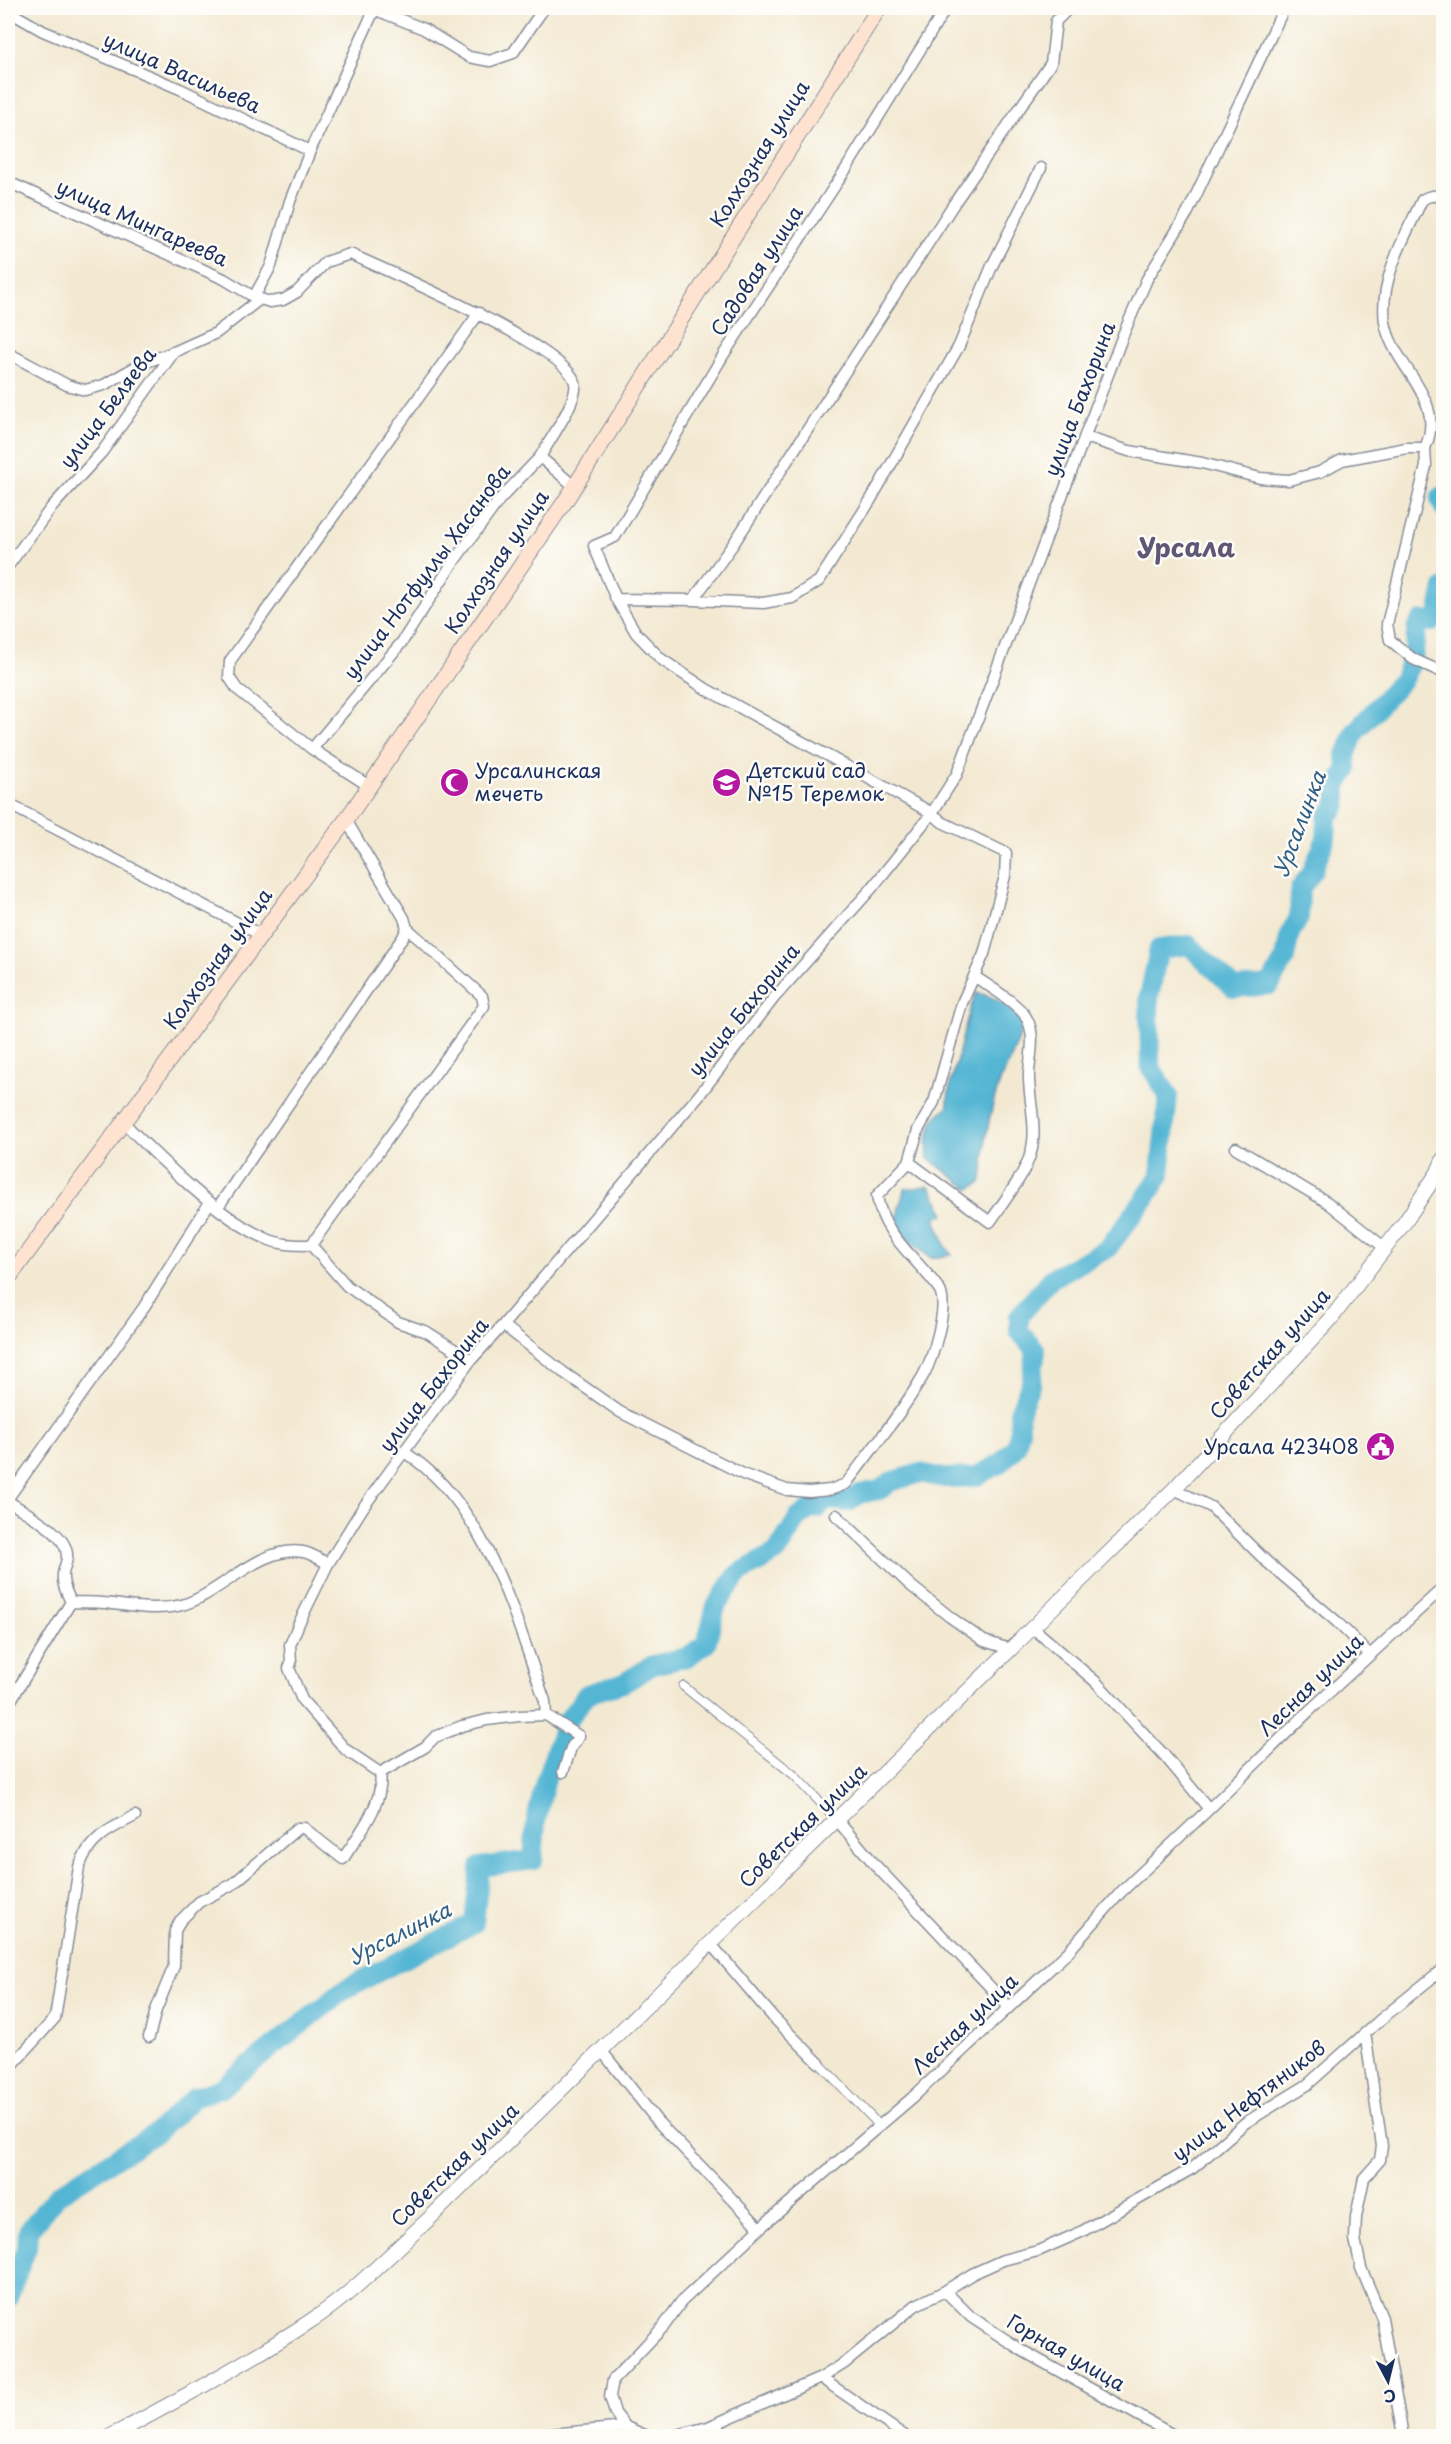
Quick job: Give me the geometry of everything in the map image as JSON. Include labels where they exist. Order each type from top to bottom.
[{"type":"main road","name":"Колхозная улица","points":[[8,1279],[346,820],[574,486],[879,8]]},
{"type":"street","points":[[374,8],[424,29],[469,57],[490,61],[513,53],[544,8]]},
{"type":"street","name":"улица Беляева","points":[[8,566],[51,508],[102,452],[174,352],[216,333],[257,298],[271,266],[290,201],[310,151],[374,8]]},
{"type":"street","name":"Садовая улица","points":[[616,599],[594,546],[615,537],[724,354],[846,169],[946,8]]},
{"type":"street","points":[[693,600],[734,543],[955,202],[1051,63],[1056,21],[1069,8]]},
{"type":"street","name":"улица Бахорина","points":[[380,1773],[346,1750],[302,1700],[289,1668],[290,1646],[328,1564],[362,1509],[471,1360],[700,1094],[774,998],[872,888],[932,813],[957,774],[1123,335],[1147,279],[1188,212],[1284,8]]},
{"type":"street","name":"улица Васильева","points":[[8,11],[43,31],[180,89],[310,151]]},
{"type":"street","points":[[616,599],[763,603],[792,598],[819,581],[870,501],[959,346],[992,266],[1041,168]]},
{"type":"street","name":"улица Мингареева","points":[[8,182],[224,279],[257,298]]},
{"type":"street","points":[[1443,200],[1438,196],[1429,195],[1422,200],[1394,261],[1387,289],[1385,323],[1394,344],[1424,395],[1431,422],[1425,448],[1426,466],[1387,624],[1390,640],[1413,659],[1443,673]]},
{"type":"street","points":[[257,298],[270,302],[283,300],[297,292],[326,262],[350,254],[479,313],[230,662],[229,676],[237,689],[312,749],[369,786]]},
{"type":"street","name":"улица Нотфуллы Хасанова","points":[[312,749],[402,642],[452,564],[500,499],[540,457],[574,397],[576,383],[568,369],[525,339],[479,313]]},
{"type":"street","points":[[8,353],[67,385],[85,390],[104,385],[139,365],[174,352]]},
{"type":"street","points":[[1085,437],[1129,451],[1202,463],[1260,478],[1289,480],[1320,472],[1342,460],[1407,448],[1425,448]]},
{"type":"street","points":[[540,457],[574,486]]},
{"type":"street","points":[[503,1325],[562,1372],[620,1412],[745,1475],[787,1490],[809,1492],[830,1490],[846,1484],[924,1375],[942,1316],[941,1291],[899,1243],[879,1210],[877,1196],[909,1162],[918,1130],[934,1102],[962,1003],[984,954],[1002,887],[1006,854],[942,822],[932,813],[706,689],[661,659],[636,633],[616,599]]},
{"type":"street","points":[[8,804],[261,935]]},
{"type":"street","points":[[310,1245],[484,1006],[482,996],[407,928],[404,918],[346,820]]},
{"type":"street","points":[[71,1602],[63,1584],[68,1554],[65,1543],[58,1535],[8,1499],[214,1204],[404,938],[407,928]]},
{"type":"street","points":[[909,1162],[990,1222],[1011,1191],[1033,1144],[1029,1074],[1032,1039],[1030,1027],[1020,1010],[974,976]]},
{"type":"street","points":[[124,1123],[214,1204],[265,1238],[288,1244],[310,1245],[355,1292],[398,1322],[427,1332],[471,1360]]},
{"type":"street","points":[[1236,1148],[1326,1202],[1385,1248]]},
{"type":"street","name":"Советская улица","points":[[111,2436],[194,2392],[310,2322],[356,2286],[430,2218],[1174,1489],[1330,1320],[1385,1248],[1438,1172],[1443,1158]]},
{"type":"street","points":[[404,1452],[432,1473],[459,1503],[499,1573],[545,1701],[546,1715]]},
{"type":"street","points":[[1174,1489],[1211,1507],[1267,1562],[1335,1620],[1369,1654]]},
{"type":"street","points":[[836,1515],[910,1585],[950,1617],[984,1641],[1010,1649]]},
{"type":"street","points":[[71,1602],[159,1610],[204,1596],[250,1566],[280,1553],[304,1552],[328,1564]]},
{"type":"street","name":"Лесная улица","points":[[626,2427],[615,2414],[610,2396],[613,2380],[664,2326],[681,2302],[760,2228],[880,2126],[1009,2007],[1066,1953],[1120,1892],[1369,1654],[1443,1587]]},
{"type":"street","points":[[8,1705],[71,1602]]},
{"type":"street","points":[[1033,1628],[1095,1682],[1164,1755],[1209,1809]]},
{"type":"street","points":[[683,1686],[794,1775],[1009,2007]]},
{"type":"street","points":[[149,2037],[160,1999],[174,1966],[175,1931],[188,1912],[211,1894],[233,1884],[298,1828],[304,1828],[343,1859],[366,1824],[375,1804],[381,1780],[380,1773],[448,1731],[487,1720],[546,1715],[579,1736],[571,1748],[564,1772]]},
{"type":"street","points":[[8,2070],[55,2018],[79,1868],[85,1851],[98,1838],[135,1816]]},
{"type":"street","points":[[710,1943],[773,2017],[880,2126]]},
{"type":"street","name":"улица Нефтяников","points":[[674,2436],[708,2427],[821,2378],[845,2363],[916,2305],[972,2274],[1003,2260],[1038,2251],[1081,2232],[1193,2168],[1245,2123],[1307,2085],[1443,1968]]},
{"type":"street","points":[[1365,2033],[1382,2146],[1380,2160],[1364,2178],[1354,2239],[1359,2262],[1382,2318],[1403,2436]]},
{"type":"street","points":[[601,2050],[658,2122],[760,2228]]},
{"type":"street","name":"Горная улица","points":[[945,2291],[971,2317],[1023,2351],[1175,2436]]},
{"type":"street","points":[[821,2378],[906,2436]]},
{"type":"street","points":[[530,2436],[626,2427],[647,2436]]},
{"type":"green space","points":[[1443,2379],[1443,2436],[1431,2436],[1438,2426]]},
{"type":"water","points":[[976,993],[995,999],[1008,1007],[1018,1017],[1022,1027],[993,1103],[981,1183],[969,1189],[928,1158],[927,1141],[933,1120],[948,1106],[950,1085],[968,1014]]},
{"type":"water","points":[[930,1186],[945,1214],[935,1218],[945,1245],[952,1255],[931,1258],[912,1244],[897,1226],[899,1207],[905,1189]]},
{"type":"waterway","name":"Урсалинка","points":[[1444,495],[1440,498],[1444,508]]},
{"type":"waterway","name":"Урсалинка","points":[[8,2298],[27,2248],[28,2231],[57,2195],[157,2132],[193,2098],[221,2088],[347,1988],[474,1923],[480,1867],[533,1860],[536,1821],[545,1782],[564,1725],[587,1694],[624,1683],[653,1665],[687,1657],[706,1644],[716,1606],[738,1574],[777,1552],[798,1518],[810,1509],[818,1508],[826,1500],[849,1502],[859,1494],[880,1490],[890,1482],[920,1473],[944,1478],[975,1477],[1001,1463],[1016,1446],[1020,1429],[1019,1412],[1031,1383],[1036,1351],[1019,1331],[1019,1316],[1052,1278],[1107,1249],[1160,1175],[1168,1095],[1150,1066],[1149,997],[1159,949],[1189,945],[1234,988],[1270,985],[1285,958],[1290,933],[1299,918],[1300,889],[1311,874],[1326,838],[1327,817],[1337,805],[1337,785],[1347,770],[1346,755],[1355,732],[1403,679],[1413,659],[1417,626],[1421,621],[1432,622],[1442,613],[1440,606],[1444,588]]},
{"type":"place","name":"Урсалинская мечеть","points":[[454,782]]},
{"type":"place","name":"Детский сад №15 Теремок","points":[[726,782]]},
{"type":"place","name":"Урсала 423408","points":[[1380,1447]]},
{"type":"district","name":"Урсала","points":[[1186,548]]}]
